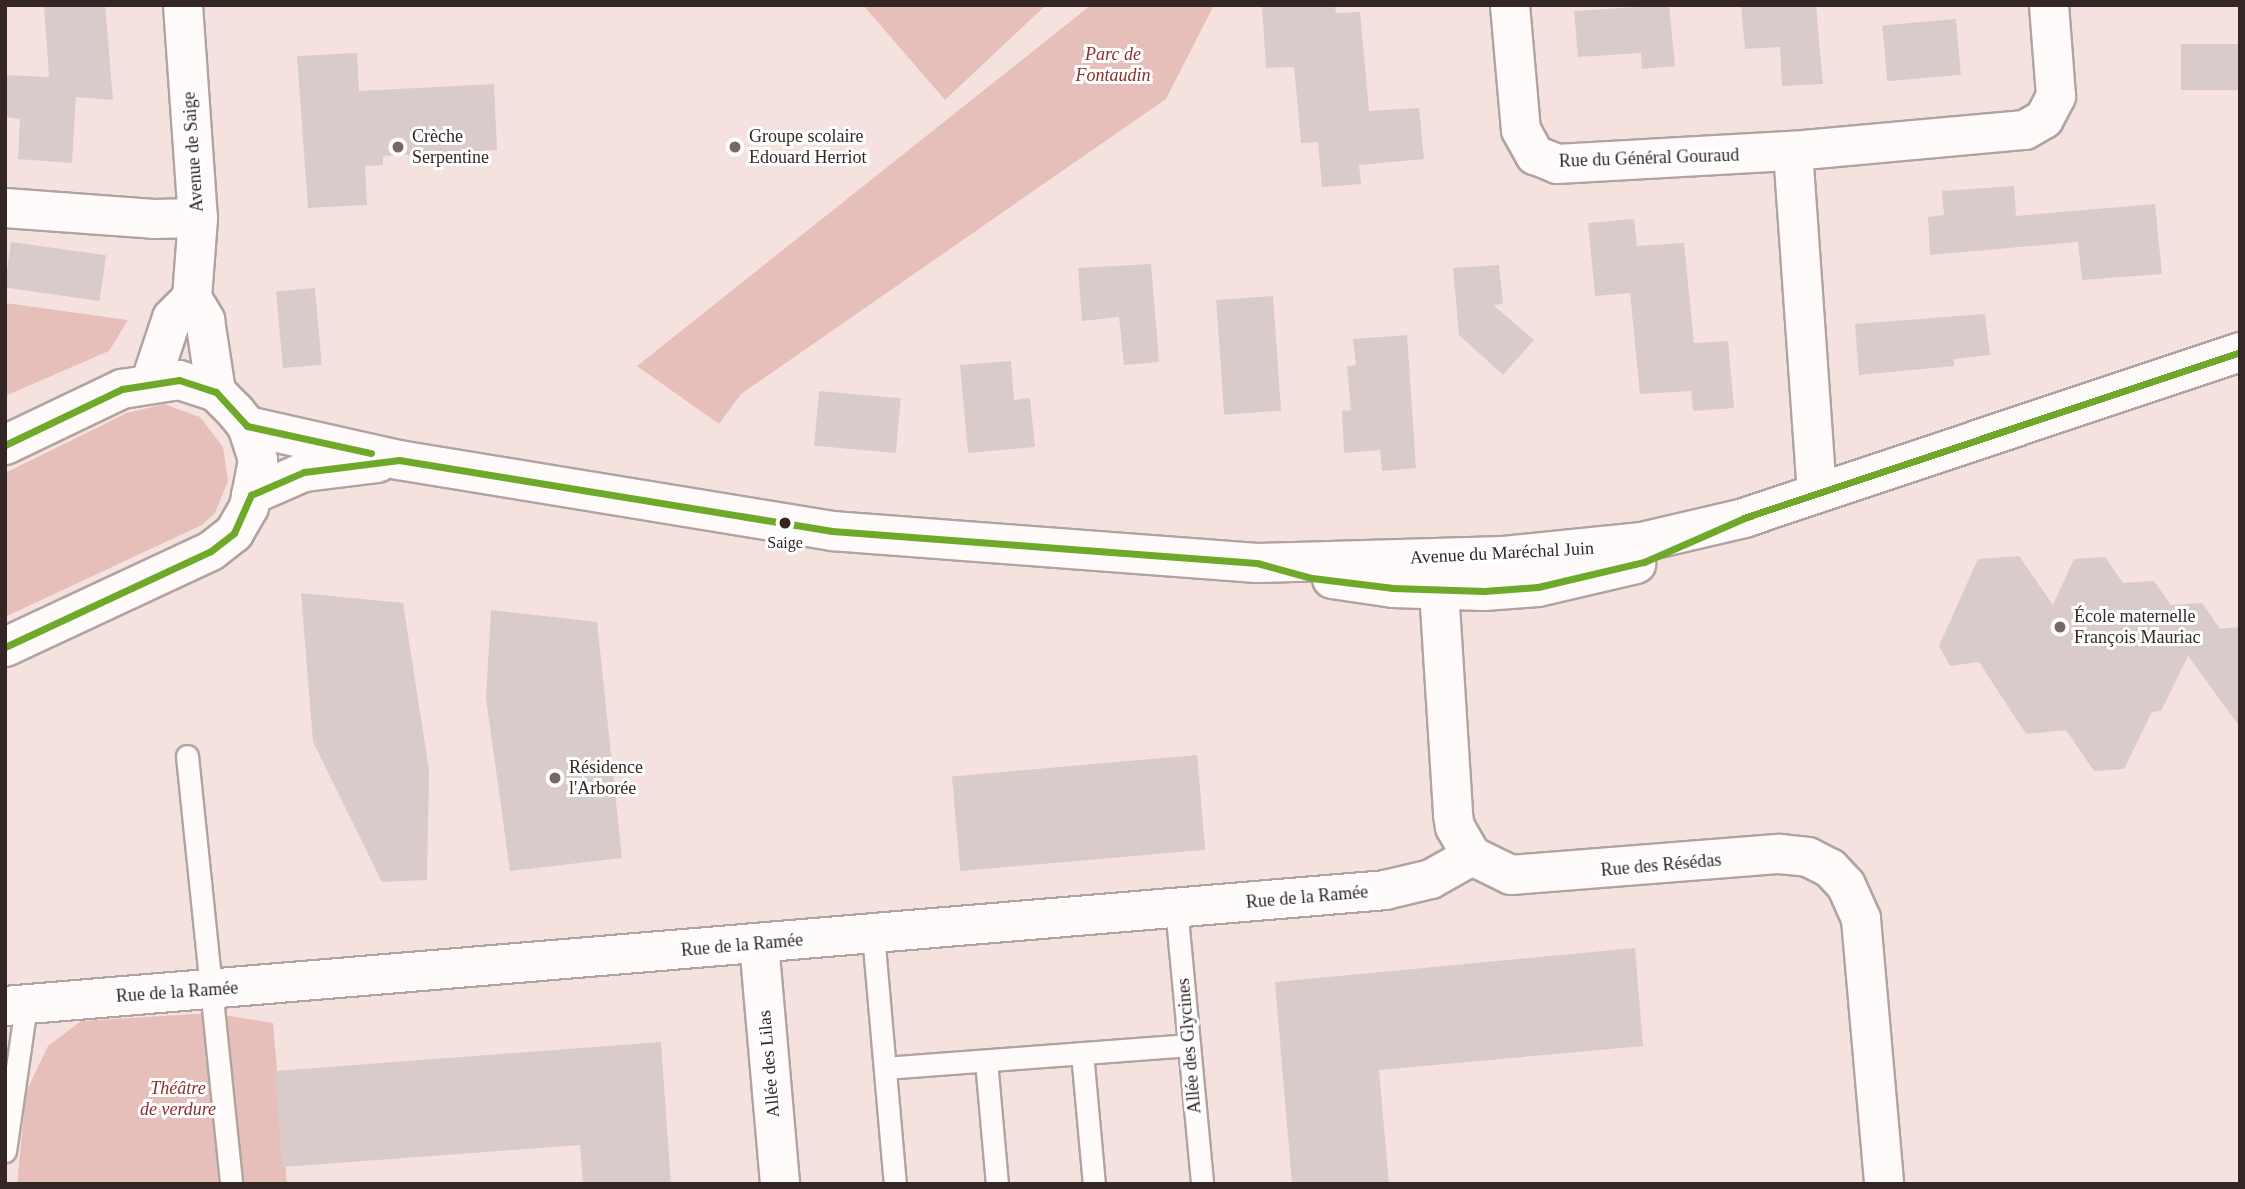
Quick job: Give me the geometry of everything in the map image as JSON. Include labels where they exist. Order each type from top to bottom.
[{"type":"street","name":"Avenue de Saige","points":[[183,5],[198,218],[192,298],[205,320],[216,392]]},
{"type":"street","name":"Rue du Général Gouraud","points":[[1510,5],[1521,130],[1535,155],[1557,164],[1793,151],[2025,131],[2044,119],[2056,96],[2049,5]]},
{"type":"street","points":[[1793,151],[1817,493]]},
{"type":"street","points":[[5,208],[154,219],[198,218]]},
{"type":"street","points":[[151,381],[172,318],[192,298]]},
{"type":"street","name":"Avenue du Maréchal Juin","points":[[247,426],[400,460],[761,523],[1257,563],[1312,578],[1438,574],[1538,587],[1644,562],[1744,517],[2240,352]]},
{"type":"street","points":[[5,446],[122,389],[151,381],[179,380],[216,392],[247,426],[258,460],[251,495],[234,533],[211,551],[5,647]]},
{"type":"street","name":"Avenue du Maréchal Juin","points":[[251,495],[304,472],[400,460]]},
{"type":"street","points":[[1438,574],[1455,827],[1472,856]]},
{"type":"street","name":"Rue des Résédas","points":[[1472,856],[1511,875],[1780,854],[1808,857],[1830,868],[1846,885],[1861,919],[1884,1184]]},
{"type":"street","name":"Rue de la Ramée","points":[[15,1005],[1409,887],[1472,856]]},
{"type":"street","name":"Allée des Lilas","points":[[759,943],[780,1184]]},
{"type":"lane","points":[[187,756],[213,988],[230,1184]]},
{"type":"lane","name":"Allée des Glycines","points":[[1176,907],[1202,1184]]},
{"type":"lane","points":[[873,934],[895,1184]]},
{"type":"lane","points":[[5,1151],[15,1005]]},
{"type":"lane","points":[[885,1068],[1189,1045]]},
{"type":"lane","points":[[1082,1053],[1094,1184]]},
{"type":"lane","points":[[986,1060],[997,1184]]},
{"type":"green space","points":[[863,5],[1046,5],[945,100]]},
{"type":"green space","name":"Parc de Fontaudin","points":[[1091,5],[1214,5],[1166,99],[741,394],[719,424],[637,366]]},
{"type":"green space","points":[[5,303],[128,320],[109,351],[5,396]]},
{"type":"green space","points":[[164,404],[200,417],[223,447],[228,481],[215,513],[202,525],[5,617],[5,473],[127,413]]},
{"type":"green space","name":"Théâtre de verdure","points":[[211,1013],[273,1023],[287,1184],[17,1184],[26,1092],[48,1046],[81,1021]]},
{"type":"building","points":[[44,5],[105,5],[113,100],[76,97],[72,163],[18,159],[20,119],[5,117],[5,75],[49,77]]},
{"type":"building","points":[[1262,5],[1335,5],[1336,13],[1360,12],[1369,111],[1419,108],[1424,159],[1359,165],[1361,184],[1322,187],[1318,142],[1301,143],[1294,67],[1266,68]]},
{"type":"building","points":[[1669,5],[1675,66],[1642,69],[1641,53],[1578,57],[1574,11]]},
{"type":"building","points":[[1741,5],[1816,5],[1823,84],[1782,86],[1780,47],[1745,49]]},
{"type":"building","points":[[1956,19],[1961,75],[1887,81],[1882,25]]},
{"type":"building","points":[[2181,44],[2240,44],[2240,90],[2181,90]]},
{"type":"building","points":[[357,53],[359,91],[494,84],[497,150],[383,156],[383,165],[365,166],[367,205],[308,208],[297,56]]},
{"type":"building","points":[[2014,186],[2016,216],[2155,204],[2162,274],[2082,280],[2078,242],[1930,255],[1928,217],[1944,215],[1942,191]]},
{"type":"building","points":[[1634,219],[1637,246],[1684,243],[1694,343],[1728,341],[1734,408],[1693,411],[1691,391],[1640,394],[1630,293],[1595,296],[1588,223]]},
{"type":"building","points":[[11,242],[106,255],[100,301],[5,288]]},
{"type":"building","points":[[1151,264],[1159,362],[1124,365],[1119,317],[1082,321],[1078,268]]},
{"type":"building","points":[[1499,265],[1503,304],[1493,305],[1534,340],[1503,375],[1459,335],[1453,268]]},
{"type":"building","points":[[315,288],[322,365],[283,368],[276,291]]},
{"type":"building","points":[[1273,296],[1281,411],[1224,415],[1216,300]]},
{"type":"building","points":[[1985,314],[1990,355],[1954,359],[1954,366],[1859,375],[1855,324]]},
{"type":"building","points":[[1407,335],[1416,468],[1382,471],[1380,450],[1344,453],[1342,411],[1351,410],[1347,366],[1356,365],[1353,339]]},
{"type":"building","points":[[1011,361],[1014,400],[1030,398],[1035,447],[968,453],[960,365]]},
{"type":"building","points":[[819,391],[901,398],[896,453],[814,446]]},
{"type":"building","points":[[2019,556],[2053,605],[2074,559],[2105,557],[2123,583],[2154,581],[2171,605],[2202,603],[2220,629],[2240,627],[2240,727],[2188,656],[2161,711],[2152,712],[2124,769],[2094,771],[2066,730],[2026,734],[1979,662],[1950,666],[1939,646],[1978,559]]},
{"type":"building","points":[[301,593],[403,603],[429,770],[427,880],[382,882],[313,742]]},
{"type":"building","name":"Résidence l'Arborée","points":[[491,610],[597,622],[622,858],[510,871],[486,698]]},
{"type":"building","points":[[1197,755],[1205,850],[960,871],[952,776]]},
{"type":"building","points":[[1635,948],[1643,1046],[1379,1070],[1389,1184],[1292,1184],[1275,982]]},
{"type":"building","points":[[661,1042],[671,1184],[583,1184],[580,1145],[282,1167],[275,1071]]},
{"type":"transit line","points":[[5,647],[211,551],[234,533],[251,495],[304,472],[399,460],[832,531],[1257,563],[1312,578],[1393,588],[1484,591],[1538,587],[1644,562],[1744,518],[2240,352]]},
{"type":"transit line","points":[[5,445],[122,389],[179,380],[216,392],[247,426],[371,453]]},
{"type":"place","name":"Crèche Serpentine","points":[[398,147]]},
{"type":"place","name":"Groupe scolaire Edouard Herriot","points":[[735,147]]},
{"type":"place","name":"Saige","points":[[785,523]]},
{"type":"place","name":"École maternelle François Mauriac","points":[[2060,627]]},
{"type":"place","name":"Résidence l'Arborée","points":[[555,778]]}]
